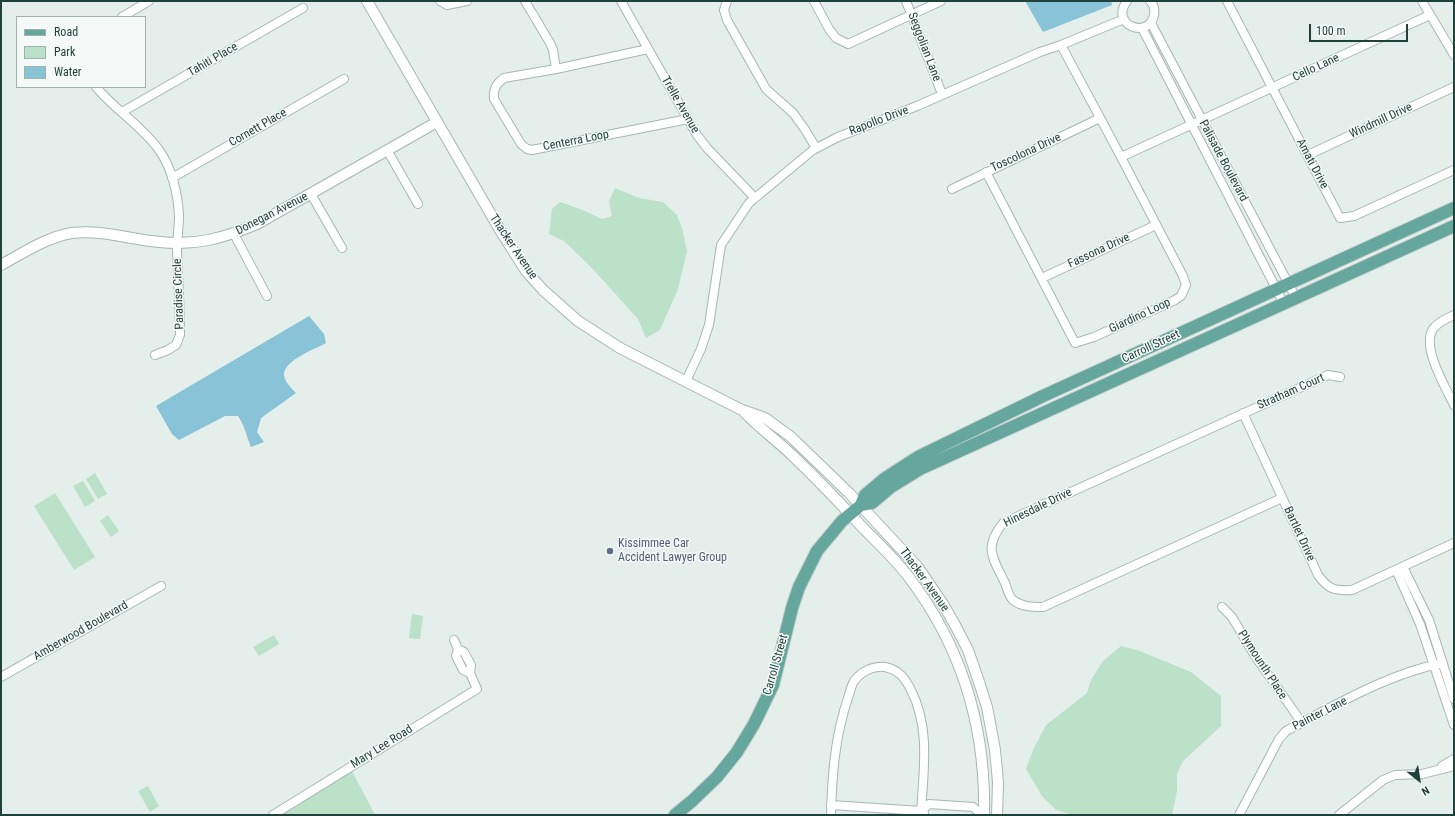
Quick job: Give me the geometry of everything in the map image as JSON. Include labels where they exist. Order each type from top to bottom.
[{"type":"main road","name":"Carroll Street","points":[[675,815],[717,777],[737,752],[754,724],[773,685],[792,608],[801,582],[817,551],[842,521],[861,505],[865,495],[884,479],[918,457],[1043,396],[1454,208]]},
{"type":"main road","name":"Carroll Street","points":[[861,505],[872,503],[905,477],[951,455],[1454,226]]},
{"type":"main road","points":[[951,455],[958,447],[1037,410],[1043,396]]},
{"type":"street","points":[[124,16],[149,1]]},
{"type":"street","name":"Thacker Avenue","points":[[367,1],[500,230],[526,271],[543,290],[578,321],[599,336],[742,410],[765,418],[790,436],[861,505],[917,566],[943,604],[968,650],[979,682],[992,731],[997,774],[998,815]]},
{"type":"street","points":[[440,1],[447,5],[467,1]]},
{"type":"street","points":[[525,1],[550,43],[553,50],[556,69]]},
{"type":"street","name":"Trelle Avenue","points":[[621,1],[697,135],[707,148],[756,198]]},
{"type":"street","points":[[727,1],[724,10],[727,20],[766,89],[793,113],[816,148]]},
{"type":"street","points":[[814,1],[829,29],[836,38],[848,44],[941,1]]},
{"type":"street","name":"Seggolian Lane","points":[[906,1],[942,94]]},
{"type":"street","points":[[1127,1],[1122,12],[1128,25],[1134,28],[1142,28],[1151,22],[1154,17],[1154,2]]},
{"type":"street","name":"Amati Drive","points":[[1227,1],[1340,218],[1354,216],[1454,170]]},
{"type":"street","points":[[1422,1],[1454,55]]},
{"type":"street","name":"Tahiti Place","points":[[122,112],[303,8]]},
{"type":"street","name":"Cello Lane","points":[[1121,157],[1430,15]]},
{"type":"street","name":"Rapollo Drive","points":[[686,381],[706,335],[713,304],[721,245],[750,202],[816,148],[838,136],[917,106],[1040,52],[1124,19]]},
{"type":"street","name":"Palisade Boulevard","points":[[1151,22],[1201,120],[1296,298]]},
{"type":"street","name":"Palisade Boulevard","points":[[1142,28],[1284,304]]},
{"type":"street","name":"Giardino Loop","points":[[986,172],[1076,343],[1094,337],[1181,296],[1186,285],[1156,224],[1061,45]]},
{"type":"street","name":"Centerra Loop","points":[[648,49],[556,69],[504,78],[497,83],[493,91],[494,99],[521,144],[527,149],[532,150],[688,119]]},
{"type":"street","name":"Cornett Place","points":[[172,178],[344,79]]},
{"type":"street","name":"Windmill Drive","points":[[1308,155],[1454,87]]},
{"type":"street","name":"Paradise Circle","points":[[97,88],[106,99],[140,127],[160,151],[172,178],[177,198],[179,217],[177,243],[180,335],[176,345],[155,355]]},
{"type":"street","name":"Toscolona Drive","points":[[952,189],[1100,118]]},
{"type":"street","name":"Donegan Avenue","points":[[1,265],[46,241],[60,235],[73,233],[102,233],[160,242],[177,243],[209,241],[234,234],[257,224],[438,122]]},
{"type":"street","points":[[387,150],[418,204]]},
{"type":"street","points":[[311,194],[342,248]]},
{"type":"street","name":"Fassona Drive","points":[[1042,278],[1156,224]]},
{"type":"street","points":[[234,234],[267,296]]},
{"type":"street","points":[[1454,315],[1441,321],[1433,329],[1430,341],[1431,356],[1454,405]]},
{"type":"street","name":"Stratham Court","points":[[1243,414],[1328,375],[1340,377]]},
{"type":"street","name":"Thacker Avenue","points":[[742,410],[763,431],[803,466],[850,514],[910,578],[931,609],[954,652],[971,701],[979,736],[983,766],[982,815]]},
{"type":"street","name":"Bartlet Drive","points":[[1243,414],[1318,575],[1325,585],[1338,590],[1352,590],[1400,568]]},
{"type":"street","name":"Hinesdale Drive","points":[[1243,414],[1003,523],[995,533],[991,546],[993,558],[1012,599],[1026,607],[1043,607],[1282,498]]},
{"type":"street","points":[[1400,568],[1454,543]]},
{"type":"street","points":[[1400,568],[1429,620],[1454,699]]},
{"type":"street","points":[[1400,568],[1454,725]]},
{"type":"street","name":"Amberwood Boulevard","points":[[1,677],[161,586]]},
{"type":"street","name":"Plymounth Place","points":[[1222,607],[1232,617],[1255,656],[1302,723]]},
{"type":"street","name":"Mary Lee Road","points":[[273,815],[478,689],[470,673],[463,670],[456,656],[458,649],[454,640]]},
{"type":"street","name":"Painter Lane","points":[[1239,815],[1280,739],[1286,731],[1389,679],[1413,670],[1443,663]]},
{"type":"street","points":[[830,815],[838,731],[853,682],[868,669],[877,666],[885,667],[901,674],[915,697],[923,724],[925,749],[923,814]]},
{"type":"street","points":[[1438,769],[1454,759]]},
{"type":"street","points":[[1340,815],[1383,780],[1395,775],[1422,774],[1454,766]]},
{"type":"street","points":[[923,814],[929,804],[974,807],[982,815],[992,815]]},
{"type":"street","points":[[831,805],[923,814]]},
{"type":"green space","points":[[615,188],[639,198],[663,202],[677,215],[682,228],[687,251],[678,289],[660,330],[646,338],[638,319],[590,266],[564,241],[549,234],[552,209],[560,202],[602,219],[612,216],[609,201]]},
{"type":"green space","points":[[95,473],[107,494],[98,499],[86,479]]},
{"type":"green space","points":[[83,481],[95,501],[85,507],[73,486]]},
{"type":"green space","points":[[55,493],[95,557],[74,570],[34,506]]},
{"type":"green space","points":[[108,515],[119,531],[111,537],[100,521]]},
{"type":"green space","points":[[412,614],[423,616],[420,639],[409,638]]},
{"type":"green space","points":[[274,635],[279,644],[259,656],[253,647]]},
{"type":"green space","points":[[1121,646],[1137,650],[1191,672],[1221,696],[1221,726],[1183,761],[1177,774],[1177,791],[1172,815],[1070,814],[1056,810],[1042,796],[1026,769],[1033,750],[1046,725],[1087,693],[1091,680],[1103,661]]},
{"type":"green space","points":[[352,771],[375,815],[280,815]]},
{"type":"green space","points":[[148,786],[159,806],[150,812],[138,791]]},
{"type":"water","points":[[1025,1],[1111,1],[1112,5],[1043,32]]},
{"type":"water","points":[[309,316],[324,334],[326,343],[294,360],[285,370],[285,380],[296,393],[261,418],[257,432],[264,442],[251,447],[244,427],[238,416],[225,416],[179,440],[172,434],[156,406]]},
{"type":"place","name":"Kissimmee Car Accident Lawyer Group","points":[[610,551]]}]
